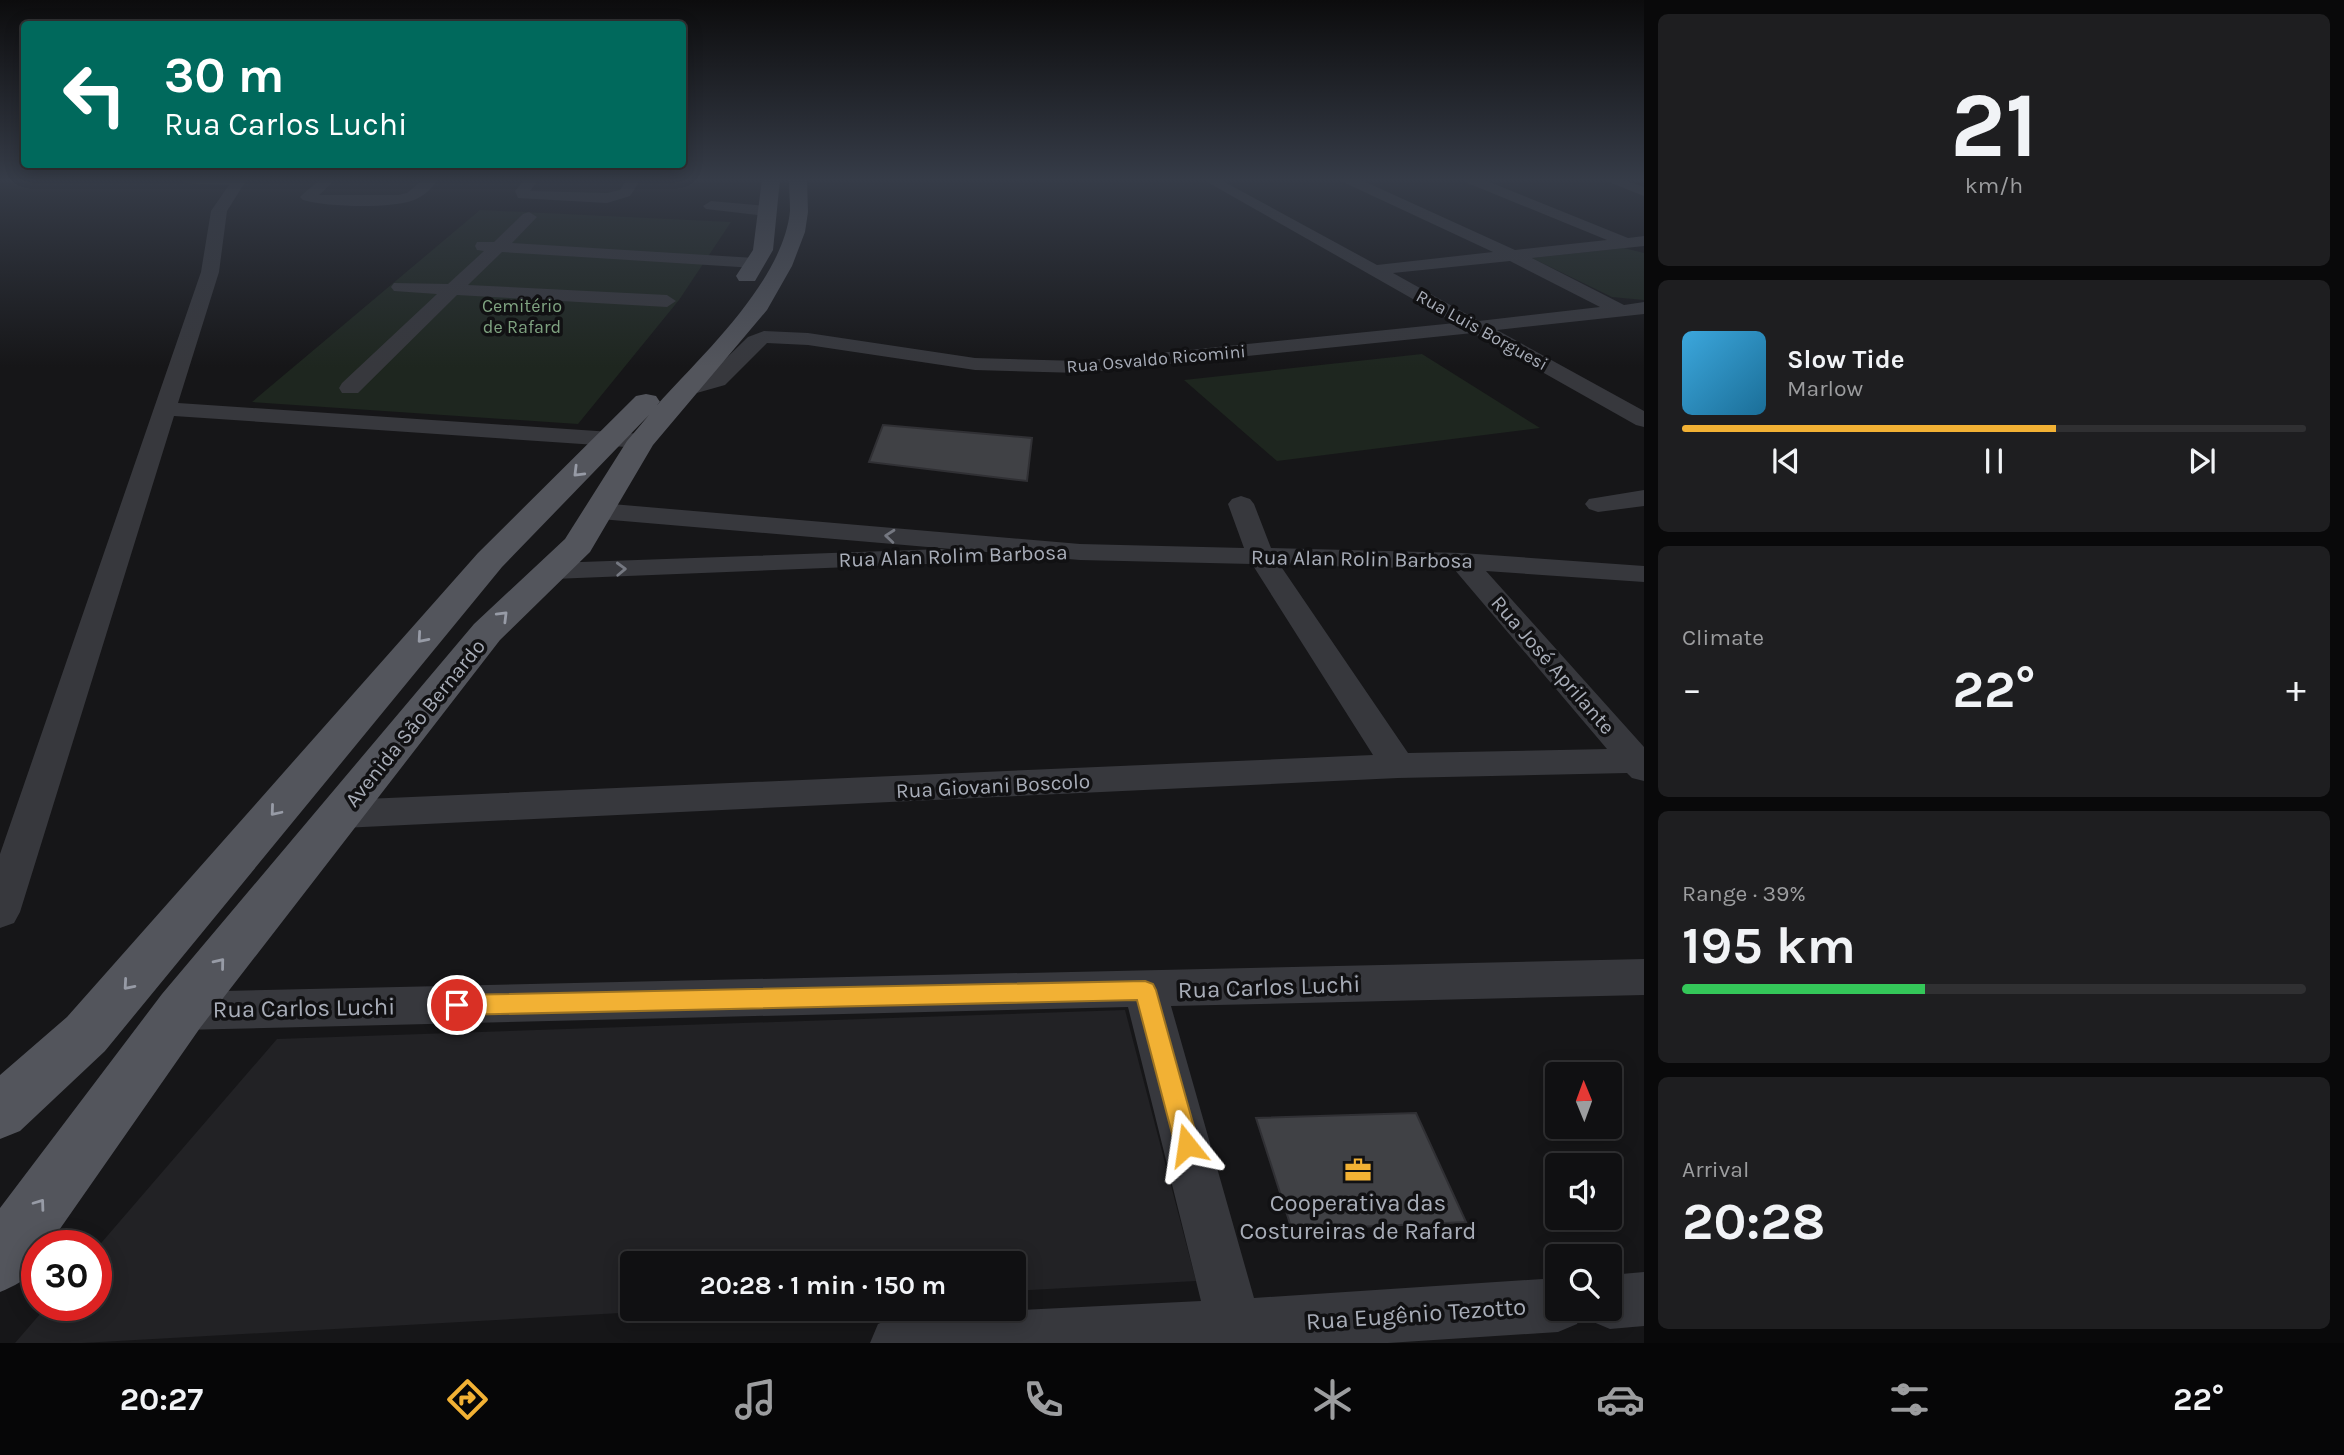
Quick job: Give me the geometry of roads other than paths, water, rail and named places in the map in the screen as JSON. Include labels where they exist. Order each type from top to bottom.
[{"type":"main road","name":"Avenida São Bernardo","points":[[0,1112],[86,1034],[490,560],[536,514],[686,389],[744,303],[755,263],[765,242]]},
{"type":"main road","name":"Avenida São Bernardo","points":[[0,1259],[181,1011],[487,632],[578,545],[600,511],[626,440],[659,388],[781,266],[791,242]]},
{"type":"main road","points":[[536,514],[600,511]]},
{"type":"main road","points":[[490,560],[553,571]]},
{"type":"street","points":[[3,896],[210,272],[214,242]]},
{"type":"street","points":[[350,388],[453,290],[497,242]]},
{"type":"street","name":"Rua Luis Borguesi","points":[[1324,242],[1644,421]]},
{"type":"street","points":[[1483,242],[1644,322]]},
{"type":"street","points":[[1376,270],[1635,242],[1644,250]]},
{"type":"street","points":[[490,247],[755,263]]},
{"type":"street","points":[[400,287],[667,301]]},
{"type":"street","name":"Rua Osvaldo Ricomini","points":[[686,389],[717,380],[755,341],[764,337],[808,339],[975,364],[1080,367],[1644,309]]},
{"type":"street","points":[[164,408],[626,440]]},
{"type":"street","points":[[1598,504],[1644,498]]},
{"type":"street","points":[[1241,504],[1261,557],[1398,766]]},
{"type":"street","name":"Rua Alan Rolim Barbosa","points":[[600,511],[1080,552]]},
{"type":"street","name":"Rua Alan Rolim Barbosa","points":[[553,571],[1080,552]]},
{"type":"street","name":"Rua Alan Rolin Barbosa","points":[[1080,552],[1462,561],[1644,574]]},
{"type":"street","name":"Rua José Aprilante","points":[[1462,561],[1641,763]]},
{"type":"street","name":"Rua Giovani Boscolo","points":[[342,814],[1398,766],[1641,763]]},
{"type":"street","name":"Rua Carlos Luchi","points":[[181,1011],[1644,977]]},
{"type":"street","points":[[1145,990],[1236,1326]]},
{"type":"street","points":[[1622,1300],[1644,1299]]},
{"type":"street","name":"Rua Eugênio Tezotto","points":[[897,1343],[1236,1326],[1545,1306]]},
{"type":"place","name":"Cooperativa das Costureiras de Rafard","points":[[1358,1170]]},
{"type":"park label","name":"Cemitério de Rafard","points":[[522,316]]}]
